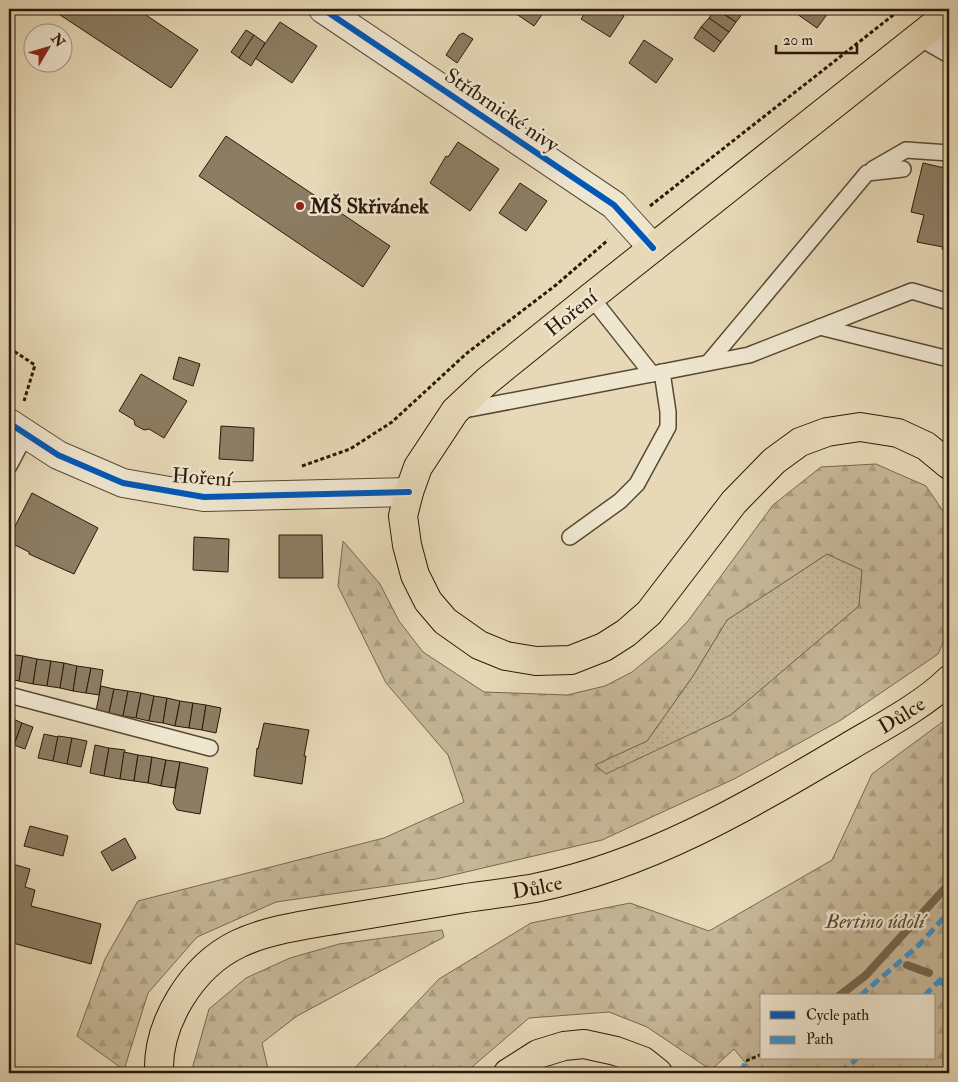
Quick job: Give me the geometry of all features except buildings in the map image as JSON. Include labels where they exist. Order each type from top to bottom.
[{"type":"main road","name":"Hoření","points":[[409,492],[418,467],[455,411],[487,381],[949,13]]},
{"type":"main road","points":[[409,492],[403,516],[406,545],[415,575],[428,601],[445,621],[479,645],[506,656],[536,661],[571,660],[612,642],[626,633],[649,613],[734,502],[774,461],[800,442],[827,432],[860,427],[898,433],[926,446],[949,465]]},
{"type":"main road","name":"Důlce","points":[[158,1073],[164,1034],[176,1006],[188,986],[212,961],[237,944],[263,935],[308,924],[536,888],[602,870],[658,849],[760,800],[905,712],[949,680]]},
{"type":"main road","points":[[508,1073],[538,1054],[564,1046],[584,1044],[616,1051],[643,1061],[658,1073]]},
{"type":"street","name":"Stříbrnické nivy","points":[[323,9],[614,205],[654,248]]},
{"type":"street","name":"Hoření","points":[[18,422],[58,455],[123,483],[204,498],[409,492]]},
{"type":"lane","points":[[919,38],[949,35]]},
{"type":"lane","points":[[919,38],[949,55]]},
{"type":"lane","points":[[709,362],[867,173],[906,150],[949,153]]},
{"type":"lane","points":[[867,173],[903,168]]},
{"type":"lane","points":[[455,411],[749,355],[912,291],[949,302]]},
{"type":"lane","points":[[570,537],[620,501],[637,484],[668,427],[668,412],[657,373],[591,297]]},
{"type":"lane","points":[[820,327],[949,359]]},
{"type":"lane","points":[[9,466],[18,422]]},
{"type":"lane","points":[[9,695],[210,748]]},
{"type":"path","points":[[301,466],[350,449],[392,422],[467,353],[556,285],[631,222],[901,9]]},
{"type":"path","points":[[9,348],[35,365],[18,422]]},
{"type":"path","points":[[746,1061],[760,1055]]},
{"type":"green space","points":[[876,464],[926,486],[949,520],[949,629],[938,654],[841,720],[734,779],[602,840],[436,879],[276,902],[197,937],[148,993],[124,1070],[77,1036],[105,959],[138,901],[384,838],[464,802],[448,755],[386,683],[338,586],[343,541],[380,584],[399,621],[423,652],[484,692],[567,695],[605,686],[632,672],[666,644],[688,621],[773,505],[821,467]],"holes":[[[827,554],[862,570],[859,606],[731,715],[606,774],[595,765],[647,741],[693,676],[727,620]]]},
{"type":"green space","points":[[827,554],[862,570],[859,606],[731,715],[606,775],[594,765],[647,741],[693,676],[727,620]]},
{"type":"green space","name":"Bertino údolí","points":[[949,717],[949,1073],[752,1073],[734,1049],[711,1070],[647,1027],[609,1012],[529,1018],[465,1073],[350,1073],[439,979],[531,923],[630,903],[709,931],[832,860],[872,774]]},
{"type":"green space","points":[[442,930],[444,937],[297,1016],[262,1043],[269,1073],[191,1073],[209,1009],[246,978],[290,958],[339,944]]},
{"type":"waterway","points":[[842,994],[866,975],[949,884]]},
{"type":"waterway","points":[[907,965],[929,973]]},
{"type":"marked path","points":[[862,994],[919,945],[949,912]]},
{"type":"marked path","points":[[926,994],[949,971]]},
{"type":"marked path","points":[[938,982],[949,986]]},
{"type":"marked path","points":[[824,1073],[847,1068],[855,1060]]},
{"type":"marked path","points":[[741,1073],[746,1061]]},
{"type":"cycle path","points":[[323,9],[614,205],[653,248]]},
{"type":"cycle path","points":[[9,423],[58,455],[123,483],[204,497],[409,492]]},
{"type":"place","name":"MŠ Skřivánek","points":[[300,206]]}]
